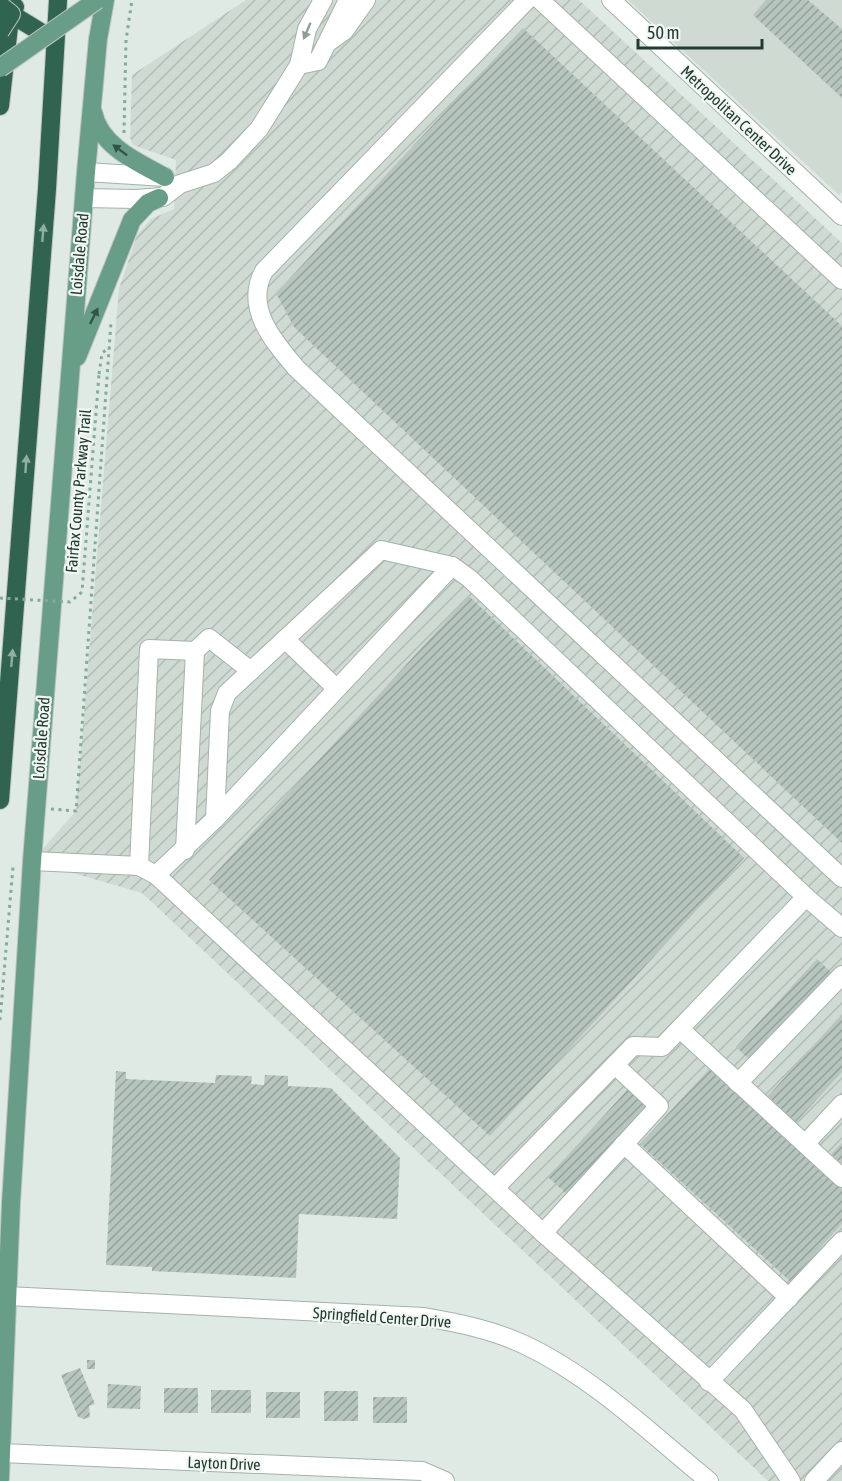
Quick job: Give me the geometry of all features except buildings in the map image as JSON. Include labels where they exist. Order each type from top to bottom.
[{"type":"highway","points":[[0,801],[47,189],[58,0]]},
{"type":"highway","points":[[7,3],[48,36]]},
{"type":"highway","points":[[0,31],[7,3]]},
{"type":"highway","points":[[0,106],[7,3]]},
{"type":"main road","points":[[0,68],[97,0]]},
{"type":"main road","name":"Loisdale Road","points":[[0,1478],[7,1296],[32,861],[86,172],[98,39],[105,0]]},
{"type":"main road","points":[[92,108],[95,122],[104,136],[134,160],[172,181]]},
{"type":"main road","points":[[68,391],[78,352],[132,220],[148,203],[159,198]]},
{"type":"street","points":[[86,172],[172,181],[214,173],[244,148],[299,65],[307,29],[323,0]]},
{"type":"street","points":[[299,65],[318,61],[330,41],[334,23],[348,0]]},
{"type":"street","points":[[330,41],[344,32],[366,0]]},
{"type":"street","points":[[527,0],[264,272],[256,286],[257,304],[264,325],[275,344],[296,368],[842,878]]},
{"type":"street","points":[[540,0],[842,280]]},
{"type":"street","name":"Metropolitan Center Drive","points":[[611,0],[842,216]]},
{"type":"street","points":[[84,198],[159,198],[169,195],[172,181]]},
{"type":"street","points":[[215,819],[220,711],[226,693],[381,550],[452,566],[469,578],[806,897],[842,928]]},
{"type":"street","points":[[156,875],[185,850],[215,819],[452,566]]},
{"type":"street","points":[[139,866],[149,650],[195,651],[209,638],[251,671]]},
{"type":"street","points":[[285,639],[336,688]]},
{"type":"street","points":[[185,850],[195,651]]},
{"type":"street","points":[[32,861],[139,866],[156,875],[543,1233],[743,1410],[791,1481]]},
{"type":"street","points":[[495,1188],[633,1046],[662,1047],[806,897]]},
{"type":"street","points":[[738,1083],[842,975]]},
{"type":"street","points":[[680,1029],[842,1178]]},
{"type":"street","points":[[543,1233],[659,1106],[615,1065]]},
{"type":"street","points":[[805,1144],[842,1104]]},
{"type":"street","points":[[624,1144],[789,1298]]},
{"type":"street","points":[[709,1382],[842,1241]]},
{"type":"street","name":"Springfield Center Drive","points":[[7,1296],[424,1317],[489,1330],[552,1359],[591,1385],[709,1481]]},
{"type":"street","points":[[814,1481],[842,1451]]},
{"type":"street","name":"Layton Drive","points":[[1,1453],[237,1472],[422,1471],[445,1481]]},
{"type":"path","points":[[124,141],[126,40],[132,0]]},
{"type":"path","name":"Fairfax County Parkway Trail","points":[[0,598],[70,602],[82,591],[99,374],[102,353],[110,346],[76,811],[36,808]]},
{"type":"path","points":[[0,1020],[13,864]]},
{"type":"shaded area","points":[[246,0],[579,0],[842,243],[842,1481],[768,1481],[142,893],[32,861],[76,811],[119,289],[137,235],[151,219],[174,209],[176,160],[133,145],[130,138],[132,75]]},
{"type":"shaded area","points":[[628,0],[842,0],[842,192],[839,195]]}]
